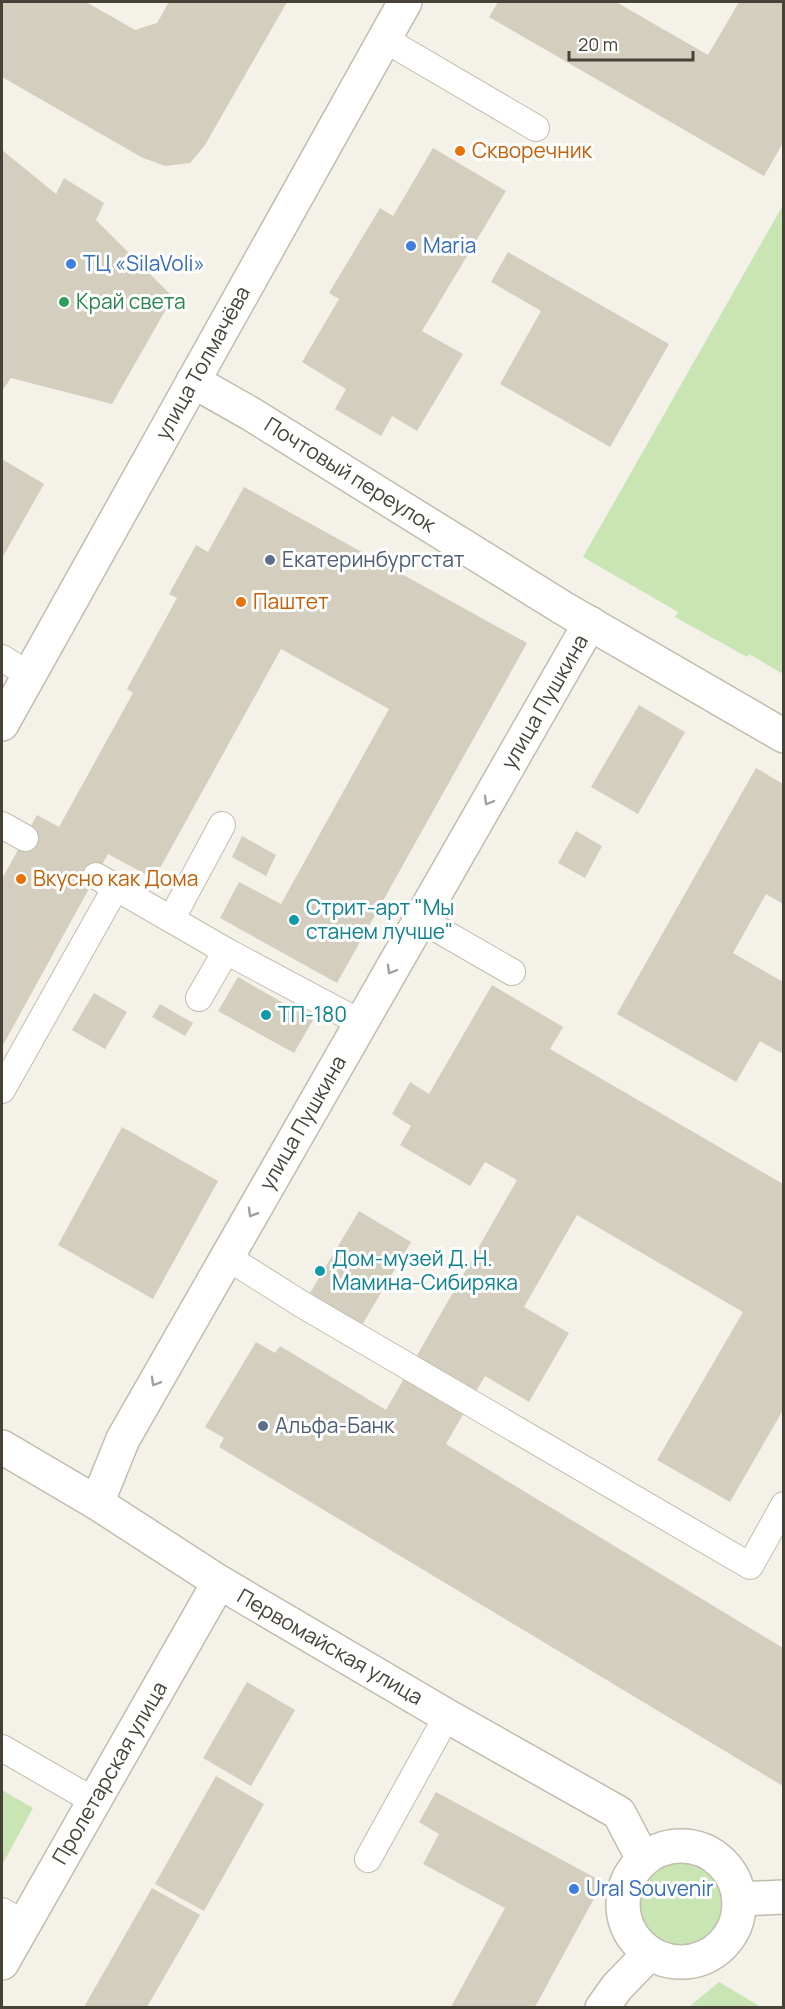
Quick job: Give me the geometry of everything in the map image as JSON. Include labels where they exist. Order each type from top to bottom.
[{"type":"street","name":"улица Толмачёва","points":[[2,724],[405,2]]},
{"type":"street","name":"Почтовый переулок","points":[[193,381],[251,414],[590,623],[783,736]]},
{"type":"street","name":"улица Пушкина","points":[[97,1503],[123,1439],[590,623]]},
{"type":"street","name":"Первомайская улица","points":[[2,1447],[97,1503],[219,1582],[447,1716],[619,1813],[643,1859]]},
{"type":"street","name":"Пролетарская улица","points":[[2,1963],[13,1917],[94,1801],[219,1582]]},
{"type":"street","points":[[677,1845],[695,1847],[711,1854],[725,1866],[735,1881],[739,1899],[738,1917],[731,1935],[719,1949],[703,1959],[685,1963],[666,1961],[649,1954],[636,1941],[627,1926],[623,1908],[624,1890],[631,1873],[643,1859],[659,1850],[677,1845]]},
{"type":"street","points":[[739,1899],[783,1897]]},
{"type":"street","points":[[602,2007],[617,1987],[649,1954]]},
{"type":"lane","points":[[384,39],[536,128]]},
{"type":"lane","points":[[2,658],[29,675]]},
{"type":"lane","points":[[2,825],[25,838]]},
{"type":"lane","points":[[172,918],[222,825]]},
{"type":"lane","points":[[2,1090],[106,881],[226,951],[361,1023]]},
{"type":"lane","points":[[420,919],[512,972]]},
{"type":"lane","points":[[199,998],[226,951]]},
{"type":"lane","points":[[227,1257],[303,1305],[750,1566],[783,1505]]},
{"type":"lane","points":[[368,1859],[447,1716]]},
{"type":"lane","points":[[2,1748],[94,1801]]},
{"type":"green space","points":[[783,205],[783,674],[749,654],[747,657],[675,617],[678,612],[583,557]]},
{"type":"green space","points":[[2,1790],[33,1808],[2,1865]]},
{"type":"green space","points":[[680,1856],[698,1860],[713,1870],[723,1885],[727,1903],[723,1921],[713,1936],[698,1946],[680,1950],[662,1946],[647,1936],[637,1921],[633,1903],[637,1885],[647,1870],[662,1860]]},
{"type":"green space","points":[[719,1982],[761,2007],[689,2007]]},
{"type":"building","points":[[2,2],[86,2],[135,30],[157,23],[169,2],[287,2],[205,145],[190,163],[165,166],[141,157],[2,77]]},
{"type":"building","points":[[498,2],[616,2],[708,55],[739,2],[783,2],[783,143],[764,176],[489,17]]},
{"type":"building","points":[[433,148],[506,191],[422,331],[463,354],[417,431],[392,416],[381,436],[335,409],[346,389],[302,362],[339,299],[329,293],[380,208],[393,216]]},
{"type":"building","name":"ТЦ «SilaVoli»","points":[[2,150],[56,194],[64,178],[104,203],[96,220],[173,297],[112,404],[11,378],[2,391]]},
{"type":"building","points":[[508,252],[669,344],[610,447],[500,384],[541,311],[491,282]]},
{"type":"building","points":[[2,459],[44,484],[2,558]]},
{"type":"building","points":[[244,487],[527,643],[337,983],[220,918],[239,882],[281,904],[389,709],[281,649],[154,879],[108,854],[2,1047],[2,879],[37,815],[59,827],[133,693],[127,689],[177,598],[169,594],[196,545],[208,552]]},
{"type":"building","points":[[639,705],[685,732],[638,814],[591,787]]},
{"type":"building","points":[[756,768],[783,784],[783,904],[766,894],[733,953],[783,982],[783,1048],[781,1053],[760,1041],[736,1082],[617,1014]]},
{"type":"building","points":[[576,831],[602,846],[585,878],[558,863]]},
{"type":"building","points":[[242,836],[276,855],[266,876],[232,857]]},
{"type":"building","name":"ТП-180","points":[[238,977],[313,1020],[294,1053],[218,1011]]},
{"type":"building","points":[[492,985],[563,1027],[550,1049],[783,1184],[783,1410],[730,1502],[657,1460],[743,1312],[577,1215],[524,1307],[569,1333],[529,1402],[485,1376],[446,1444],[783,1648],[783,1786],[219,1447],[224,1438],[205,1427],[256,1342],[275,1353],[280,1346],[386,1410],[517,1180],[485,1162],[470,1186],[400,1145],[411,1126],[392,1114],[410,1082],[429,1094]]},
{"type":"building","points":[[94,993],[127,1012],[105,1049],[72,1030]]},
{"type":"building","points":[[160,1004],[193,1023],[185,1036],[152,1017]]},
{"type":"building","points":[[122,1127],[218,1181],[153,1299],[58,1245]]},
{"type":"building","points":[[359,1211],[411,1242],[362,1325],[310,1293]]},
{"type":"building","points":[[247,1682],[295,1710],[251,1786],[203,1758]]},
{"type":"building","points":[[216,1776],[264,1804],[204,1911],[155,1884]]},
{"type":"building","points":[[436,1792],[603,1882],[535,2007],[451,2007],[505,1908],[423,1864],[439,1834],[419,1822]]},
{"type":"building","points":[[152,1888],[200,1915],[147,2007],[84,2007]]},
{"type":"place","name":"Скворечник","points":[[460,151]]},
{"type":"place","name":"Maria","points":[[411,246]]},
{"type":"place","name":"ТЦ «SilaVoli»","points":[[71,264]]},
{"type":"place","name":"Край света","points":[[64,302]]},
{"type":"place","name":"Екатеринбургстат","points":[[270,560]]},
{"type":"place","name":"Паштет","points":[[241,602]]},
{"type":"place","name":"Вкусно как Дома","points":[[21,879]]},
{"type":"place","name":"Стрит-арт \"Мы станем лучше\"","points":[[294,920]]},
{"type":"place","name":"ТП-180","points":[[266,1015]]},
{"type":"place","name":"Дом-музей Д. Н. Мамина-Сибиряка","points":[[320,1271]]},
{"type":"place","name":"Альфа-Банк","points":[[263,1426]]},
{"type":"place","name":"Ural Souvenir","points":[[574,1889]]}]
